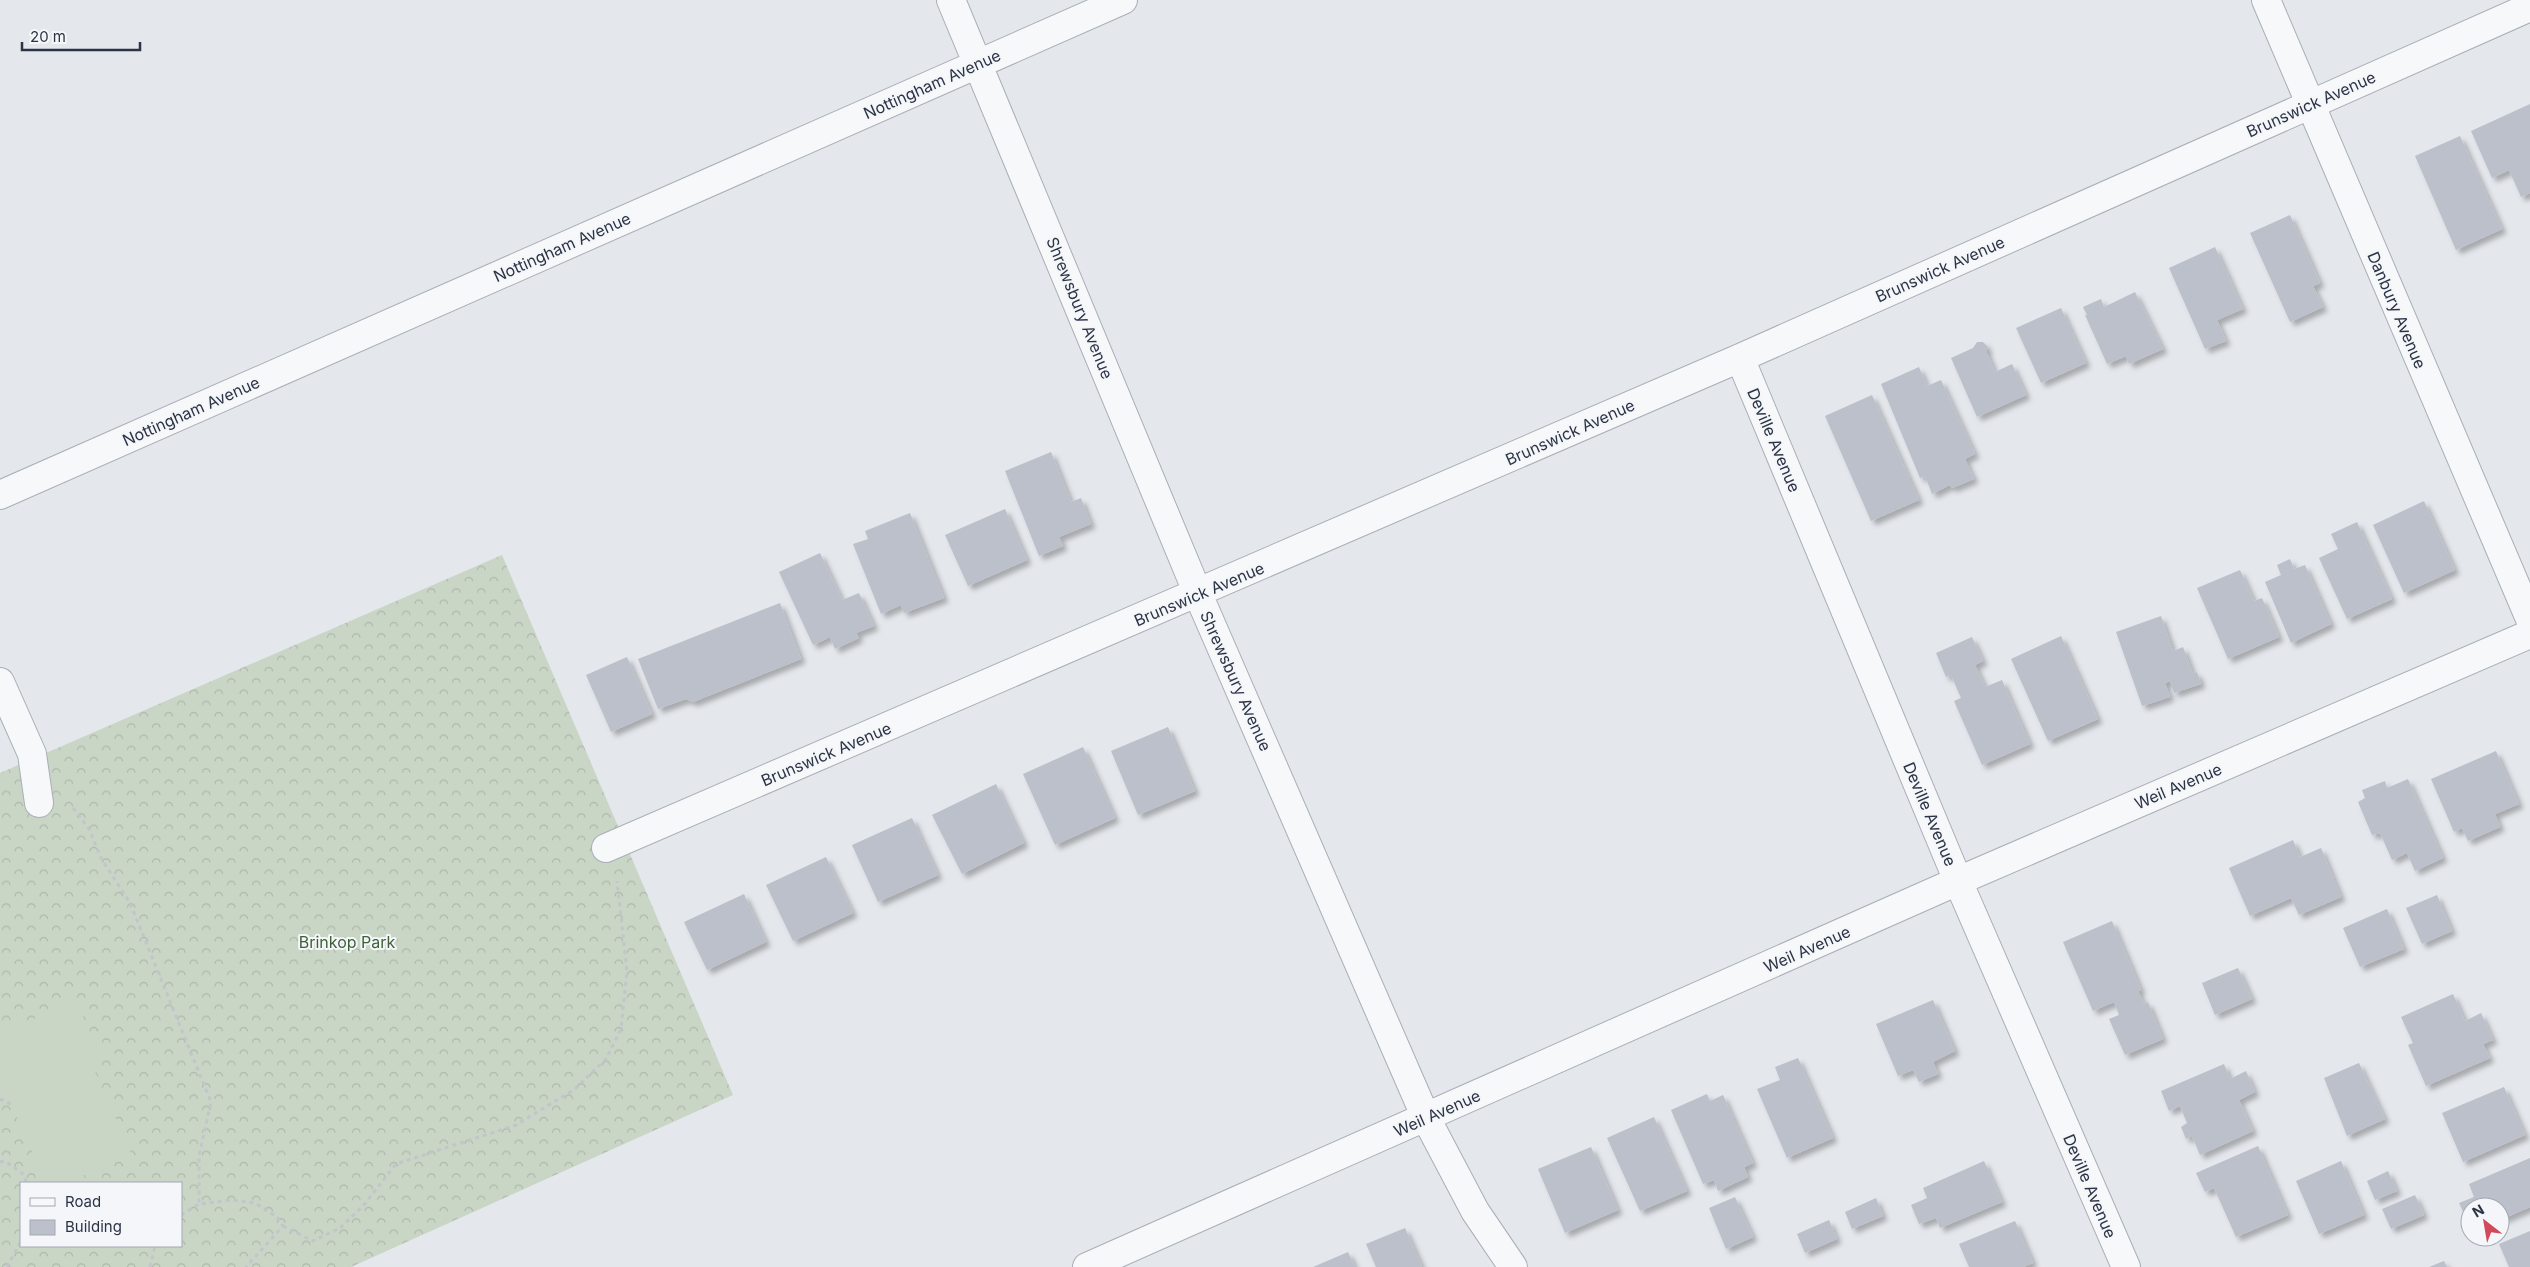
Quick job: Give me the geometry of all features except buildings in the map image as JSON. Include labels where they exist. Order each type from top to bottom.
[{"type":"street","name":"Shrewsbury Avenue","points":[[951,0],[979,63],[1198,594],[1426,1118],[1476,1211],[1513,1267]]},
{"type":"street","name":"Nottingham Avenue","points":[[0,496],[1123,0]]},
{"type":"street","name":"Danbury Avenue","points":[[2266,0],[2309,105],[2530,619]]},
{"type":"street","name":"Brunswick Avenue","points":[[606,848],[1198,594],[1740,358],[2530,7]]},
{"type":"street","name":"Deville Avenue","points":[[1740,358],[1958,881],[2126,1267]]},
{"type":"street","name":"Weil Avenue","points":[[1086,1267],[1958,881],[2530,634]]},
{"type":"street","points":[[0,682],[32,754],[39,803]]},
{"type":"path","points":[[39,803],[65,798],[89,829],[102,858],[130,903],[211,1102],[199,1156],[199,1204]]},
{"type":"path","points":[[182,1214],[199,1204],[232,1200],[255,1204],[277,1217],[283,1226],[313,1241],[340,1228],[363,1206],[396,1164],[516,1125],[575,1089],[606,1059],[621,1029],[627,971],[616,869],[606,848]]},
{"type":"path","points":[[0,1099],[11,1104]]},
{"type":"path","points":[[0,1162],[4,1161],[22,1173],[26,1182]]},
{"type":"path","points":[[246,1267],[283,1226]]},
{"type":"path","points":[[7,1267],[20,1244]]},
{"type":"path","points":[[150,1267],[155,1247]]},
{"type":"green space","name":"Brinkop Park","points":[[502,555],[733,1095],[351,1267],[0,1267],[0,773]]},
{"type":"green space","points":[[76,1000],[100,1055],[90,1060],[132,1155],[68,1182],[46,1182],[11,1104],[0,1098],[0,1034]]}]
